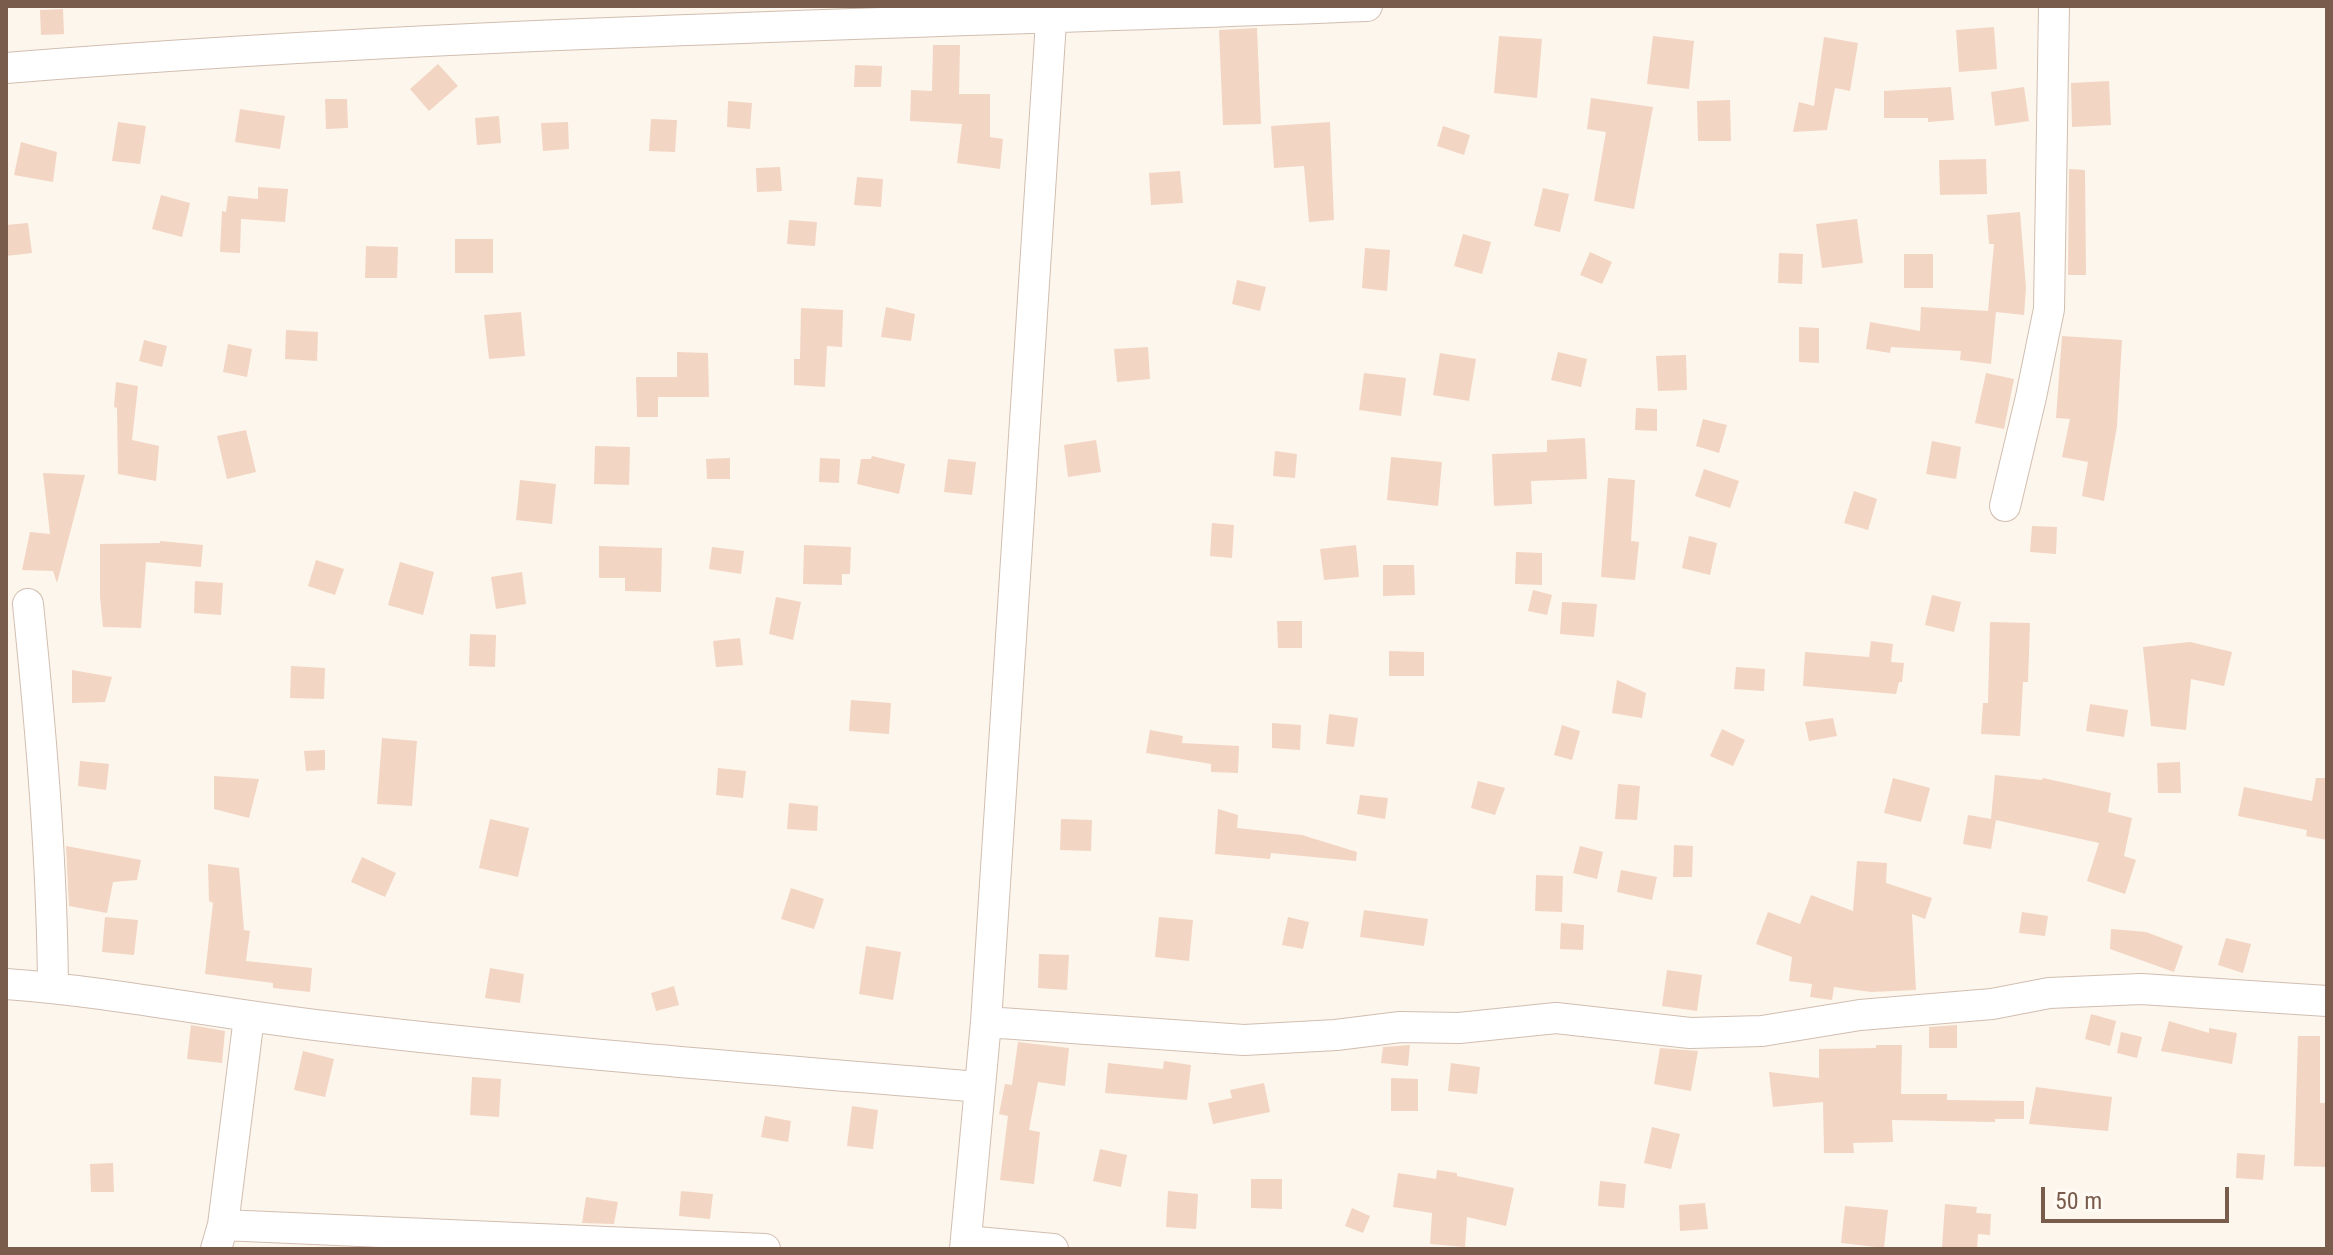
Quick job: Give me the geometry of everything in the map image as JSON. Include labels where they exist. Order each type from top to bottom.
[{"type":"street","points":[[6,68],[226,51],[1052,12],[1367,6]]},
{"type":"street","points":[[2005,506],[2049,309],[2054,6]]},
{"type":"street","points":[[1052,12],[986,1022],[965,1245],[1053,1249]]},
{"type":"street","points":[[28,604],[44,760],[53,988]]},
{"type":"street","points":[[6,984],[522,1049],[979,1087]]},
{"type":"street","points":[[986,1022],[1244,1040],[1336,1035],[1400,1027],[1459,1028],[1556,1018],[1690,1033],[1762,1031],[1860,1015],[1992,1004],[2049,993],[2141,989],[2327,1001]]},
{"type":"street","points":[[249,1017],[220,1237],[765,1249]]},
{"type":"building","points":[[63,9],[64,34],[41,35],[40,10]]},
{"type":"building","points":[[1994,27],[1997,69],[1959,72],[1956,30]]},
{"type":"building","points":[[1257,28],[1261,124],[1223,125],[1219,30]]},
{"type":"building","points":[[1499,36],[1542,39],[1537,98],[1494,93]]},
{"type":"building","points":[[1653,36],[1694,41],[1689,89],[1647,84]]},
{"type":"building","points":[[1824,37],[1858,43],[1850,91],[1835,88],[1827,130],[1793,132],[1799,102],[1814,106]]},
{"type":"building","points":[[933,45],[960,45],[959,94],[990,94],[990,137],[1003,139],[1000,169],[957,163],[962,124],[910,121],[911,90],[932,91]]},
{"type":"building","points":[[438,64],[458,86],[429,111],[410,89]]},
{"type":"building","points":[[855,65],[882,66],[881,87],[854,87]]},
{"type":"building","points":[[2109,81],[2111,125],[2072,127],[2071,83]]},
{"type":"building","points":[[1951,87],[1954,120],[1928,122],[1928,118],[1884,118],[1884,91]]},
{"type":"building","points":[[2024,87],[2029,121],[1995,126],[1991,92]]},
{"type":"building","points":[[1591,98],[1653,107],[1634,209],[1594,201],[1606,132],[1587,129]]},
{"type":"building","points":[[325,99],[347,99],[348,128],[326,129]]},
{"type":"building","points":[[1730,100],[1731,141],[1698,141],[1697,101]]},
{"type":"building","points":[[728,101],[752,103],[750,129],[727,127]]},
{"type":"building","points":[[240,109],[285,116],[280,149],[235,142]]},
{"type":"building","points":[[499,116],[501,143],[477,145],[475,118]]},
{"type":"building","points":[[651,119],[677,120],[675,152],[649,151]]},
{"type":"building","points":[[118,122],[146,126],[140,164],[112,161]]},
{"type":"building","points":[[568,122],[569,149],[543,151],[541,123]]},
{"type":"building","points":[[1330,122],[1334,220],[1309,222],[1304,166],[1274,168],[1271,126]]},
{"type":"building","points":[[1443,126],[1470,135],[1464,155],[1437,146]]},
{"type":"building","points":[[21,142],[57,152],[53,182],[14,175]]},
{"type":"building","points":[[1986,159],[1987,194],[1940,195],[1939,160]]},
{"type":"building","points":[[780,167],[782,191],[757,192],[756,168]]},
{"type":"building","points":[[2069,169],[2085,170],[2086,275],[2068,275]]},
{"type":"building","points":[[1180,171],[1183,203],[1151,205],[1149,173]]},
{"type":"building","points":[[857,177],[883,179],[881,207],[854,205]]},
{"type":"building","points":[[258,187],[288,189],[285,222],[241,219],[240,253],[220,252],[222,211],[226,212],[228,196],[258,199]]},
{"type":"building","points":[[1543,188],[1569,194],[1560,232],[1534,226]]},
{"type":"building","points":[[161,195],[190,203],[182,237],[152,229]]},
{"type":"building","points":[[2020,212],[2026,288],[2024,315],[1996,312],[1991,364],[1960,360],[1961,351],[1891,347],[1890,353],[1866,349],[1870,322],[1920,331],[1921,307],[1988,311],[1994,244],[1989,244],[1987,215]]},
{"type":"building","points":[[1857,219],[1863,263],[1822,268],[1816,224]]},
{"type":"building","points":[[789,220],[817,222],[815,246],[787,244]]},
{"type":"building","points":[[28,223],[32,253],[6,256],[6,225]]},
{"type":"building","points":[[1463,234],[1491,242],[1482,274],[1454,266]]},
{"type":"building","points":[[455,239],[493,239],[493,273],[455,273]]},
{"type":"building","points":[[366,246],[398,247],[397,278],[365,278]]},
{"type":"building","points":[[1365,248],[1390,250],[1387,291],[1362,288]]},
{"type":"building","points":[[1590,252],[1612,262],[1602,284],[1580,275]]},
{"type":"building","points":[[1779,253],[1803,254],[1802,284],[1778,283]]},
{"type":"building","points":[[1904,254],[1933,254],[1933,288],[1904,288]]},
{"type":"building","points":[[1237,280],[1266,287],[1260,311],[1232,304]]},
{"type":"building","points":[[886,307],[915,314],[911,341],[881,337]]},
{"type":"building","points":[[801,308],[843,310],[842,347],[827,346],[825,387],[794,385],[794,359],[800,359]]},
{"type":"building","points":[[521,312],[525,356],[489,359],[484,315]]},
{"type":"building","points":[[1799,327],[1819,328],[1819,363],[1799,362]]},
{"type":"building","points":[[286,330],[318,332],[317,361],[285,359]]},
{"type":"building","points":[[2062,336],[2122,340],[2117,426],[2104,501],[2082,496],[2088,462],[2062,457],[2070,419],[2056,418]]},
{"type":"building","points":[[144,340],[167,346],[162,367],[139,361]]},
{"type":"building","points":[[228,344],[252,349],[247,377],[223,372]]},
{"type":"building","points":[[1148,347],[1150,379],[1117,382],[1114,349]]},
{"type":"building","points":[[677,352],[708,353],[709,397],[658,397],[658,417],[637,417],[636,377],[677,377]]},
{"type":"building","points":[[1558,352],[1587,359],[1581,387],[1551,380]]},
{"type":"building","points":[[1440,353],[1476,359],[1469,401],[1433,395]]},
{"type":"building","points":[[1686,355],[1687,390],[1658,391],[1656,356]]},
{"type":"building","points":[[1364,373],[1406,378],[1401,416],[1359,410]]},
{"type":"building","points":[[1986,373],[2014,379],[2004,429],[1975,423]]},
{"type":"building","points":[[116,382],[138,386],[132,440],[159,446],[156,481],[118,474],[117,408],[114,407]]},
{"type":"building","points":[[1636,408],[1657,409],[1657,431],[1635,430]]},
{"type":"building","points":[[1703,419],[1727,425],[1719,453],[1696,446]]},
{"type":"building","points":[[246,430],[256,472],[227,479],[217,436]]},
{"type":"building","points":[[1585,438],[1587,479],[1531,481],[1532,504],[1494,506],[1492,454],[1547,452],[1547,440]]},
{"type":"building","points":[[1096,440],[1101,472],[1068,477],[1064,445]]},
{"type":"building","points":[[1932,441],[1961,447],[1956,479],[1926,474]]},
{"type":"building","points":[[595,446],[630,447],[629,485],[594,484]]},
{"type":"building","points":[[1275,451],[1297,454],[1295,478],[1273,476]]},
{"type":"building","points":[[872,456],[905,464],[899,494],[857,484],[861,459],[871,459]]},
{"type":"building","points":[[1391,457],[1442,462],[1438,506],[1387,500]]},
{"type":"building","points":[[730,458],[730,479],[707,479],[706,459]]},
{"type":"building","points":[[820,458],[840,459],[839,483],[819,482]]},
{"type":"building","points":[[948,459],[976,462],[972,495],[944,492]]},
{"type":"building","points":[[1704,469],[1739,481],[1730,508],[1695,496]]},
{"type":"building","points":[[43,473],[85,475],[57,583],[53,571],[22,570],[30,532],[50,534]]},
{"type":"building","points":[[1608,478],[1635,480],[1631,541],[1639,542],[1635,580],[1601,577]]},
{"type":"building","points":[[520,480],[556,484],[552,524],[516,520]]},
{"type":"building","points":[[1854,491],[1877,499],[1868,530],[1844,523]]},
{"type":"building","points":[[1212,523],[1234,525],[1232,558],[1210,556]]},
{"type":"building","points":[[2032,526],[2057,527],[2056,554],[2030,552]]},
{"type":"building","points":[[1689,536],[1717,543],[1710,575],[1682,568]]},
{"type":"building","points":[[160,541],[203,545],[201,567],[146,562],[141,628],[103,627],[100,544]]},
{"type":"building","points":[[804,545],[851,547],[850,574],[842,574],[842,585],[803,584]]},
{"type":"building","points":[[1356,545],[1359,577],[1324,580],[1320,549]]},
{"type":"building","points":[[599,546],[662,548],[661,592],[625,591],[625,578],[599,578]]},
{"type":"building","points":[[712,547],[744,551],[741,574],[709,569]]},
{"type":"building","points":[[1516,552],[1542,553],[1542,585],[1515,584]]},
{"type":"building","points":[[316,560],[344,569],[335,595],[308,586]]},
{"type":"building","points":[[400,562],[434,572],[423,615],[388,605]]},
{"type":"building","points":[[1383,565],[1414,565],[1415,595],[1383,596]]},
{"type":"building","points":[[522,572],[526,604],[496,609],[491,577]]},
{"type":"building","points":[[195,581],[223,583],[221,615],[194,613]]},
{"type":"building","points":[[1533,590],[1552,595],[1547,615],[1528,611]]},
{"type":"building","points":[[1932,595],[1961,602],[1954,632],[1925,625]]},
{"type":"building","points":[[776,597],[801,602],[793,640],[769,634]]},
{"type":"building","points":[[1562,602],[1597,604],[1594,637],[1560,634]]},
{"type":"building","points":[[1277,621],[1302,621],[1302,648],[1278,648]]},
{"type":"building","points":[[1990,622],[2030,623],[2028,682],[2023,682],[2020,736],[1981,734],[1983,703],[1988,703]]},
{"type":"building","points":[[470,634],[496,635],[495,667],[469,666]]},
{"type":"building","points":[[740,638],[743,665],[716,667],[713,641]]},
{"type":"building","points":[[1871,641],[1893,644],[1891,662],[1904,663],[1902,682],[1899,682],[1896,694],[1803,686],[1805,652],[1869,657]]},
{"type":"building","points":[[2190,642],[2232,652],[2224,686],[2191,679],[2186,730],[2151,726],[2143,647]]},
{"type":"building","points":[[1389,651],[1424,652],[1424,676],[1389,676]]},
{"type":"building","points":[[291,666],[325,668],[324,699],[290,698]]},
{"type":"building","points":[[1736,667],[1765,669],[1764,691],[1734,689]]},
{"type":"building","points":[[72,670],[112,677],[105,702],[72,703]]},
{"type":"building","points":[[1617,680],[1646,693],[1642,718],[1612,713]]},
{"type":"building","points":[[851,700],[891,703],[889,734],[849,731]]},
{"type":"building","points":[[2090,704],[2128,710],[2124,737],[2086,731]]},
{"type":"building","points":[[1329,714],[1358,718],[1354,747],[1326,744]]},
{"type":"building","points":[[1833,718],[1837,736],[1809,741],[1805,722]]},
{"type":"building","points":[[1272,723],[1301,725],[1300,750],[1272,748]]},
{"type":"building","points":[[1562,725],[1580,731],[1572,760],[1554,755]]},
{"type":"building","points":[[1722,729],[1745,740],[1733,766],[1710,756]]},
{"type":"building","points":[[1150,730],[1183,736],[1182,743],[1239,746],[1238,773],[1211,772],[1211,764],[1146,753]]},
{"type":"building","points":[[382,738],[417,741],[412,806],[377,804]]},
{"type":"building","points":[[325,750],[325,770],[306,771],[304,751]]},
{"type":"building","points":[[80,761],[109,764],[106,790],[78,786]]},
{"type":"building","points":[[2180,762],[2181,793],[2158,793],[2157,763]]},
{"type":"building","points":[[718,768],[746,771],[743,798],[716,795]]},
{"type":"building","points":[[1995,775],[2043,778],[2111,793],[2108,812],[2132,818],[2124,856],[2136,860],[2125,894],[2087,881],[2099,843],[1996,820],[1991,849],[1963,844],[1968,815],[1991,819]]},
{"type":"building","points":[[214,776],[259,779],[249,818],[214,809]]},
{"type":"building","points":[[1893,778],[1930,788],[1921,822],[1884,813]]},
{"type":"building","points":[[2316,778],[2327,778],[2327,840],[2306,836],[2307,830],[2238,816],[2244,787],[2312,801]]},
{"type":"building","points":[[1478,781],[1505,788],[1495,815],[1471,808]]},
{"type":"building","points":[[1618,784],[1640,786],[1637,820],[1615,819]]},
{"type":"building","points":[[1360,795],[1388,798],[1385,819],[1357,814]]},
{"type":"building","points":[[789,803],[818,806],[817,831],[787,829]]},
{"type":"building","points":[[1218,809],[1238,815],[1237,828],[1302,835],[1357,852],[1356,861],[1271,853],[1270,859],[1215,854]]},
{"type":"building","points":[[490,819],[529,828],[518,877],[479,868]]},
{"type":"building","points":[[1061,819],[1092,820],[1091,851],[1060,850]]},
{"type":"building","points":[[1674,845],[1693,846],[1692,877],[1673,877]]},
{"type":"building","points":[[66,846],[141,860],[137,880],[113,882],[107,913],[69,906]]},
{"type":"building","points":[[1580,846],[1603,852],[1597,879],[1573,873]]},
{"type":"building","points":[[362,857],[396,873],[385,897],[351,882]]},
{"type":"building","points":[[1857,861],[1887,863],[1886,883],[1932,898],[1925,919],[1912,914],[1916,990],[1871,992],[1834,987],[1832,1000],[1810,997],[1812,984],[1789,981],[1792,957],[1756,944],[1768,912],[1800,924],[1811,895],[1853,911]]},
{"type":"building","points":[[208,864],[239,868],[244,930],[250,931],[246,961],[312,968],[310,992],[273,988],[273,983],[205,974],[213,903],[209,901]]},
{"type":"building","points":[[1621,870],[1657,877],[1652,900],[1617,892]]},
{"type":"building","points":[[1536,875],[1563,876],[1562,912],[1535,911]]},
{"type":"building","points":[[791,888],[824,899],[814,929],[781,919]]},
{"type":"building","points":[[1364,910],[1428,919],[1424,946],[1360,937]]},
{"type":"building","points":[[2022,912],[2048,916],[2045,936],[2019,933]]},
{"type":"building","points":[[105,917],[138,920],[134,955],[102,952]]},
{"type":"building","points":[[1159,917],[1193,920],[1189,961],[1155,957]]},
{"type":"building","points":[[1288,917],[1309,922],[1303,949],[1282,945]]},
{"type":"building","points":[[1561,923],[1584,925],[1583,950],[1560,949]]},
{"type":"building","points":[[2111,929],[2146,932],[2183,946],[2174,972],[2110,949]]},
{"type":"building","points":[[2226,938],[2251,944],[2243,973],[2218,965]]},
{"type":"building","points":[[866,946],[901,952],[893,1000],[859,994]]},
{"type":"building","points":[[1039,954],[1069,955],[1067,990],[1038,988]]},
{"type":"building","points":[[490,968],[524,974],[520,1003],[485,998]]},
{"type":"building","points":[[1667,970],[1702,975],[1697,1011],[1662,1006]]},
{"type":"building","points":[[674,986],[679,1005],[656,1011],[651,993]]},
{"type":"building","points":[[2091,1014],[2116,1021],[2110,1046],[2085,1039]]},
{"type":"building","points":[[2169,1021],[2209,1033],[2209,1028],[2237,1033],[2232,1064],[2161,1051]]},
{"type":"building","points":[[191,1025],[225,1031],[222,1063],[187,1059]]},
{"type":"building","points":[[1957,1025],[1957,1048],[1929,1048],[1929,1027]]},
{"type":"building","points":[[2121,1032],[2142,1037],[2137,1058],[2117,1053]]},
{"type":"building","points":[[2298,1036],[2320,1036],[2320,1103],[2327,1103],[2327,1167],[2294,1166]]},
{"type":"building","points":[[1018,1042],[1069,1048],[1065,1086],[1038,1082],[1029,1130],[1040,1132],[1034,1184],[1000,1180],[1008,1116],[999,1114],[1005,1084],[1012,1085]]},
{"type":"building","points":[[1410,1045],[1408,1066],[1381,1063],[1383,1047]]},
{"type":"building","points":[[1876,1045],[1902,1045],[1901,1094],[1947,1094],[1947,1100],[2024,1101],[2024,1119],[1995,1119],[1995,1122],[1892,1120],[1893,1142],[1853,1143],[1854,1153],[1824,1153],[1823,1102],[1773,1107],[1769,1072],[1819,1078],[1819,1049],[1876,1048]]},
{"type":"building","points":[[1660,1048],[1698,1051],[1691,1091],[1654,1084]]},
{"type":"building","points":[[303,1051],[334,1059],[325,1097],[294,1090]]},
{"type":"building","points":[[1164,1061],[1191,1065],[1187,1100],[1105,1093],[1108,1063],[1163,1069]]},
{"type":"building","points":[[1451,1063],[1480,1067],[1477,1094],[1448,1091]]},
{"type":"building","points":[[472,1077],[501,1079],[499,1117],[470,1115]]},
{"type":"building","points":[[1391,1078],[1418,1079],[1418,1111],[1391,1111]]},
{"type":"building","points":[[1264,1083],[1270,1112],[1213,1124],[1208,1103],[1232,1098],[1230,1090]]},
{"type":"building","points":[[2036,1087],[2112,1097],[2108,1131],[2029,1124]]},
{"type":"building","points":[[852,1106],[878,1110],[873,1149],[847,1146]]},
{"type":"building","points":[[765,1116],[791,1121],[788,1142],[761,1137]]},
{"type":"building","points":[[1652,1127],[1680,1134],[1671,1169],[1644,1163]]},
{"type":"building","points":[[1100,1149],[1127,1155],[1121,1187],[1093,1181]]},
{"type":"building","points":[[2237,1153],[2265,1155],[2263,1180],[2236,1178]]},
{"type":"building","points":[[113,1163],[114,1192],[91,1192],[90,1164]]},
{"type":"building","points":[[1437,1170],[1514,1188],[1506,1226],[1467,1217],[1465,1247],[1430,1244],[1432,1213],[1393,1207],[1398,1173],[1436,1179]]},
{"type":"building","points":[[1251,1179],[1282,1179],[1282,1209],[1251,1208]]},
{"type":"building","points":[[1600,1181],[1626,1184],[1624,1208],[1598,1206]]},
{"type":"building","points":[[681,1191],[713,1194],[710,1219],[679,1216]]},
{"type":"building","points":[[1168,1191],[1198,1194],[1196,1229],[1166,1227]]},
{"type":"building","points":[[586,1197],[618,1202],[614,1224],[582,1223]]},
{"type":"building","points":[[1705,1203],[1708,1229],[1680,1231],[1679,1205]]},
{"type":"building","points":[[1945,1204],[1977,1207],[1976,1213],[1991,1214],[1990,1235],[1978,1234],[1977,1249],[1942,1247]]},
{"type":"building","points":[[1845,1206],[1888,1210],[1884,1248],[1841,1243]]},
{"type":"building","points":[[1352,1208],[1370,1216],[1363,1233],[1345,1226]]}]
